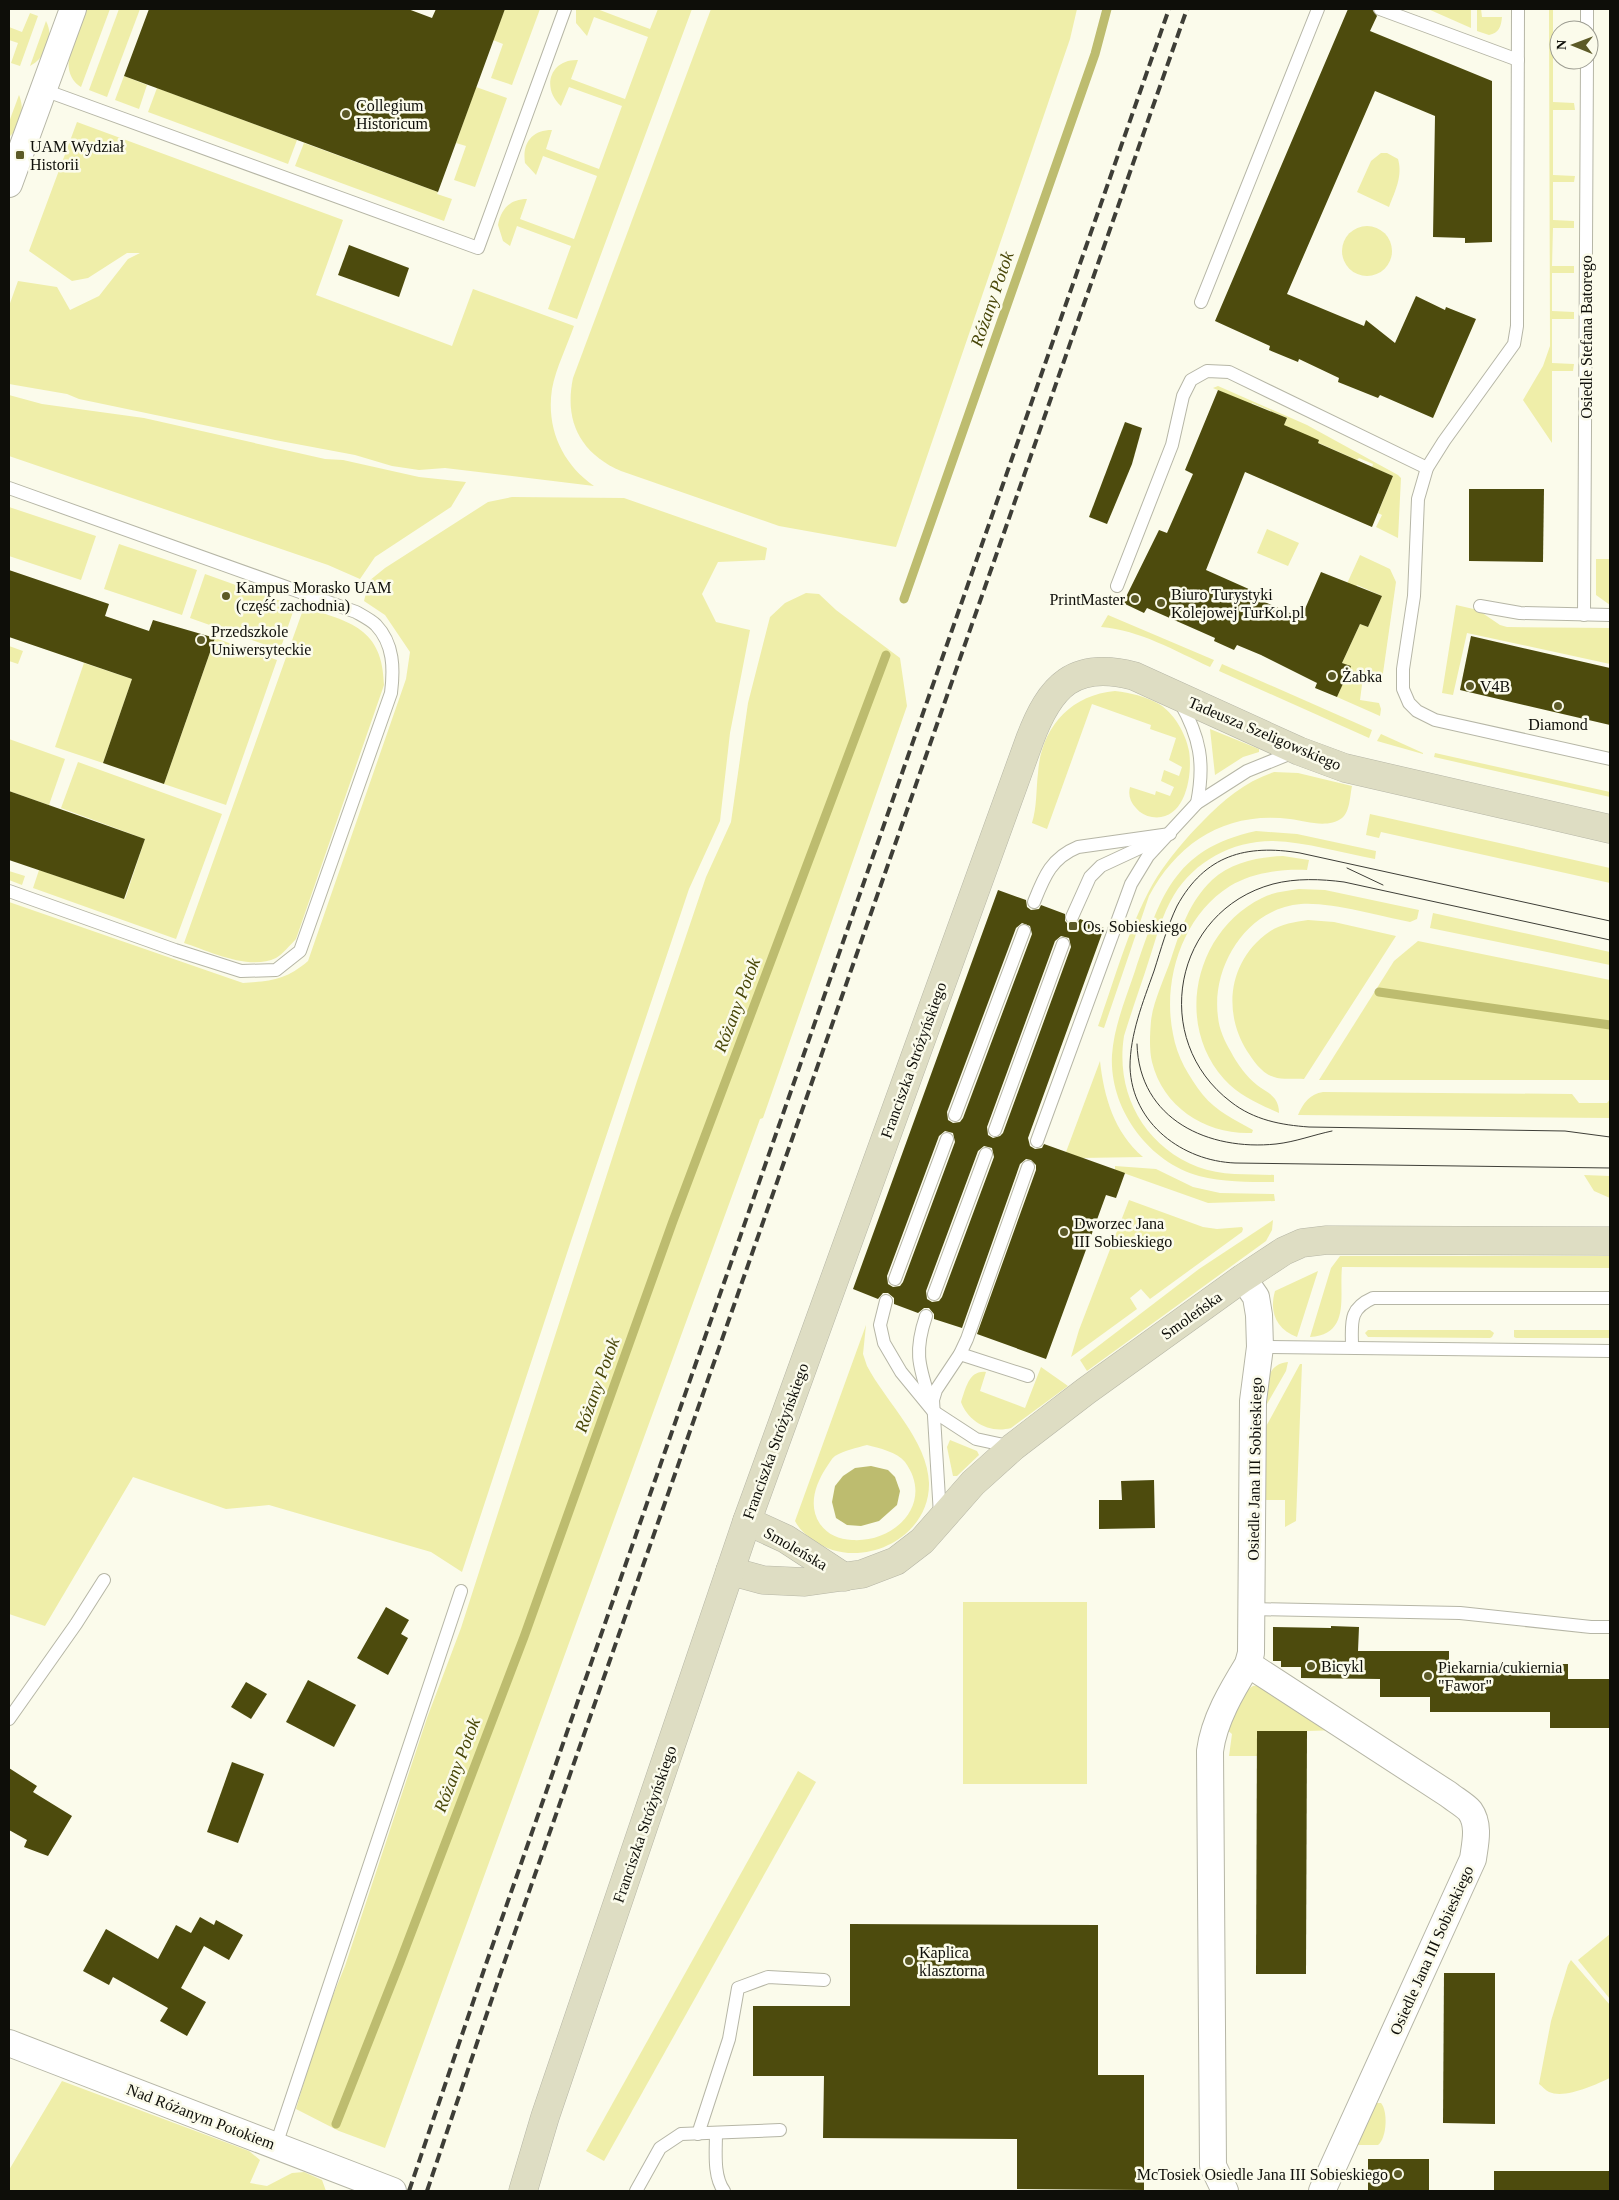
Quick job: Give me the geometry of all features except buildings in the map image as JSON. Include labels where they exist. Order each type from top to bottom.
[{"type":"street","points":[[9,184],[74,9]]},
{"type":"street","name":"Tadeusza Szeligowskiego","points":[[1048,699],[1067,682],[1083,673],[1109,670],[1134,676],[1319,759],[1368,774],[1610,829]]},
{"type":"street","name":"Franciszka Stróżyńskiego","points":[[523,2191],[545,2117],[747,1521],[1030,739],[1048,699]]},
{"type":"street","name":"Smoleńska","points":[[730,1571],[763,1580],[805,1582],[862,1574],[896,1561],[917,1546],[973,1483],[1013,1447],[1104,1378],[1243,1278],[1284,1251],[1302,1243],[1313,1240],[1610,1241]]},
{"type":"street","name":"Osiedle Jana III Sobieskiego","points":[[1225,2191],[1213,2166],[1210,1751],[1217,1724],[1248,1664],[1251,1653],[1253,1401],[1260,1346],[1259,1315],[1256,1297],[1243,1278]]},
{"type":"street","name":"Smoleńska","points":[[747,1521],[786,1539],[844,1577]]},
{"type":"street","name":"Osiedle Jana III Sobieskiego","points":[[1248,1664],[1448,1794],[1470,1812],[1475,1826],[1476,1838],[1473,1859],[1322,2191]]},
{"type":"street","name":"Nad Różanym Potokiem","points":[[9,2043],[276,2144],[352,2183],[393,2191]]},
{"type":"lane","points":[[44,90],[478,248],[565,9]]},
{"type":"lane","points":[[1201,302],[1318,9]]},
{"type":"lane","points":[[1380,9],[1518,60]]},
{"type":"lane","points":[[1518,9],[1517,318],[1514,344],[1444,441],[1427,468],[1418,498],[1414,596],[1403,669],[1403,689],[1409,703],[1417,711],[1435,720],[1610,758]]},
{"type":"lane","name":"Osiedle Stefana Batorego","points":[[1584,615],[1587,70]]},
{"type":"lane","points":[[1117,586],[1172,445],[1183,396],[1191,380],[1207,371],[1229,372],[1427,468]]},
{"type":"lane","points":[[9,488],[356,612],[376,625],[388,644],[394,668],[391,693],[300,951],[276,970],[241,971],[175,950],[9,891]]},
{"type":"lane","points":[[1480,606],[1520,613],[1610,615]]},
{"type":"lane","points":[[1177,695],[1193,724],[1200,748],[1202,770],[1198,803]]},
{"type":"lane","points":[[1037,1142],[1131,884],[1148,856],[1198,803],[1247,770],[1299,751]]},
{"type":"lane","points":[[1034,902],[1050,866],[1068,851],[1078,847],[1170,834]]},
{"type":"lane","points":[[1072,916],[1090,877],[1101,866],[1170,834]]},
{"type":"lane","points":[[955,1115],[1024,931]]},
{"type":"lane","points":[[995,1130],[1063,944]]},
{"type":"lane","points":[[895,1279],[947,1139]]},
{"type":"lane","points":[[934,1294],[986,1154]]},
{"type":"lane","points":[[933,1411],[936,1390],[960,1354],[1028,1167]]},
{"type":"lane","points":[[1352,1347],[1354,1313],[1360,1304],[1373,1298],[1610,1298]]},
{"type":"lane","points":[[886,1301],[880,1325],[886,1348],[901,1372],[933,1411],[976,1439],[1013,1447]]},
{"type":"lane","points":[[926,1316],[919,1340],[918,1355],[933,1411],[939,1467],[940,1520]]},
{"type":"lane","points":[[1260,1346],[1610,1351]]},
{"type":"lane","points":[[960,1354],[1028,1376]]},
{"type":"lane","points":[[9,1719],[76,1624],[104,1580]]},
{"type":"lane","points":[[276,2144],[461,1591]]},
{"type":"lane","points":[[1251,1609],[1460,1613],[1591,1627],[1610,1627]]},
{"type":"lane","points":[[698,2134],[729,2039],[738,1988],[768,1978],[824,1980]]},
{"type":"lane","points":[[636,2191],[660,2148],[681,2134],[780,2130]]},
{"type":"lane","points":[[716,2133],[715,2160],[724,2191]]},
{"type":"shaded area","points":[[87,9],[110,9],[81,87],[73,79],[69,70],[69,60],[74,39]]},
{"type":"shaded area","points":[[119,9],[140,9],[107,97],[89,90]]},
{"type":"shaded area","points":[[505,9],[540,9],[512,85],[491,78],[503,44],[493,40]]},
{"type":"shaded area","points":[[576,9],[597,9],[650,29],[658,9],[692,9],[577,319],[548,309],[571,246],[517,226],[510,246],[503,241],[498,225],[501,214],[507,206],[521,199],[527,199],[520,219],[574,239],[597,176],[543,156],[536,175],[525,163],[525,149],[534,135],[539,132],[552,130],[546,149],[599,169],[622,106],[569,87],[561,106],[551,91],[550,83],[552,76],[555,69],[561,64],[578,60],[571,79],[625,99],[648,37],[594,17],[587,36],[576,23]]},
{"type":"shaded area","points":[[711,9],[1077,9],[1070,39],[896,547],[779,526],[621,471],[607,464],[585,445],[573,422],[571,394],[573,378]]},
{"type":"shaded area","points":[[1428,9],[1471,9],[1471,28]]},
{"type":"shaded area","points":[[1477,9],[1481,9],[1482,17],[1502,17],[1497,31],[1489,35],[1477,31]]},
{"type":"shaded area","points":[[1549,9],[1553,9],[1553,20],[1549,20]]},
{"type":"shaded area","points":[[30,13],[38,16],[20,66],[11,63],[18,43],[9,40],[9,27],[22,32]]},
{"type":"shaded area","points":[[46,21],[49,27],[47,47],[40,58],[30,66]]},
{"type":"shaded area","points":[[1549,70],[1553,70],[1553,102],[1574,103],[1575,110],[1553,110],[1553,175],[1575,176],[1574,182],[1553,182],[1553,220],[1574,221],[1574,228],[1553,228],[1552,266],[1574,266],[1574,273],[1552,273],[1552,311],[1574,312],[1574,319],[1552,319],[1552,363],[1574,364],[1573,371],[1552,371],[1552,443],[1523,400],[1543,366],[1550,346]]},
{"type":"shaded area","points":[[124,76],[147,85],[139,109],[115,100]]},
{"type":"shaded area","points":[[476,87],[507,98],[475,187],[454,180],[466,146],[456,143]]},
{"type":"shaded area","points":[[157,88],[297,140],[288,164],[148,112]]},
{"type":"shaded area","points":[[19,95],[22,106],[21,118],[9,137],[9,122]]},
{"type":"shaded area","points":[[77,122],[343,220],[316,295],[452,346],[473,289],[574,326],[552,389],[552,418],[554,431],[565,456],[573,467],[594,486],[445,468],[419,470],[392,466],[355,455],[79,399],[67,394],[9,384],[9,306],[18,281],[57,287],[70,310],[99,296],[128,259],[140,253],[127,253],[88,278],[72,281],[29,251]]},
{"type":"shaded area","points":[[304,143],[438,192],[437,194],[452,199],[444,221],[295,166]]},
{"type":"shaded area","points":[[1381,153],[1387,153],[1398,159],[1400,171],[1398,183],[1389,207],[1357,192],[1371,161]]},
{"type":"shaded area","points":[[1367,226],[1381,230],[1388,237],[1392,251],[1388,265],[1381,272],[1367,276],[1353,272],[1346,265],[1342,251],[1346,237],[1353,230]]},
{"type":"shaded area","points":[[1218,386],[1307,425],[1398,475],[1401,478],[1398,538],[1376,527],[1382,515],[1378,513],[1393,476],[1372,467],[1373,464],[1359,458],[1357,460],[1283,427],[1287,418],[1252,403],[1247,412],[1240,400],[1213,388]]},
{"type":"shaded area","points":[[9,395],[42,404],[144,418],[325,459],[343,460],[419,477],[466,482],[451,507],[375,557],[360,579],[328,565],[9,456]]},
{"type":"shaded area","points":[[512,497],[624,498],[767,548],[765,560],[718,562],[702,594],[716,622],[750,630],[730,733],[720,821],[689,889],[462,1572],[431,1552],[269,1505],[226,1509],[133,1477],[45,1626],[9,1614],[9,902],[243,983],[285,976],[308,961],[406,679],[410,652],[385,615],[364,601],[369,581],[385,568],[488,502]]},
{"type":"shaded area","points":[[9,507],[96,536],[81,580],[9,556]]},
{"type":"shaded area","points":[[1267,529],[1299,543],[1288,566],[1257,553]]},
{"type":"shaded area","points":[[119,544],[197,570],[182,615],[104,589]]},
{"type":"shaded area","points":[[1360,555],[1390,569],[1396,582],[1382,680],[1363,677],[1360,700],[1379,703],[1381,709],[1380,716],[1337,697],[1350,667],[1342,663],[1360,624],[1368,627],[1382,596],[1357,585],[1354,591],[1345,588]]},
{"type":"shaded area","points":[[1596,559],[1610,559],[1610,605],[1596,595]]},
{"type":"shaded area","points":[[205,574],[295,606],[280,650],[190,618]]},
{"type":"shaded area","points":[[806,593],[819,594],[836,610],[900,658],[907,706],[763,1118],[760,1119],[385,2148],[339,2131],[296,2109],[321,2025],[345,1966],[427,1718],[461,1628],[637,1081],[706,877],[731,822],[748,703],[770,617],[785,603]]},
{"type":"shaded area","points":[[1456,605],[1478,610],[1500,625],[1507,627],[1610,628],[1610,664],[1467,633],[1453,695],[1442,693]]},
{"type":"shaded area","points":[[304,607],[349,623],[361,630],[378,651],[384,685],[296,939],[276,958],[254,962],[242,961],[217,955],[184,943]]},
{"type":"shaded area","points":[[1108,615],[1214,660],[1210,667],[1130,632],[1101,627]]},
{"type":"shaded area","points":[[215,638],[277,660],[226,805],[164,784]]},
{"type":"shaded area","points":[[9,646],[23,651],[18,664],[9,661]]},
{"type":"shaded area","points":[[84,663],[132,679],[103,763],[55,747]]},
{"type":"shaded area","points":[[1222,664],[1372,730],[1369,738],[1219,671]]},
{"type":"shaded area","points":[[1115,691],[1138,695],[1154,701],[1170,713],[1182,731],[1189,751],[1190,773],[1188,784],[1179,805],[1163,817],[1150,817],[1141,813],[1134,806],[1129,793],[1130,787],[1155,795],[1156,791],[1170,796],[1174,787],[1161,781],[1164,770],[1179,776],[1182,767],[1169,760],[1176,738],[1150,729],[1151,725],[1092,704],[1047,829],[1032,823],[1036,805],[1040,757],[1052,728],[1072,707],[1084,699]]},
{"type":"shaded area","points":[[1210,729],[1259,749],[1259,752],[1243,757],[1215,775]]},
{"type":"shaded area","points":[[1381,734],[1423,753],[1423,754],[1377,741]]},
{"type":"shaded area","points":[[9,739],[65,759],[49,805],[9,791]]},
{"type":"shaded area","points":[[1435,753],[1610,792],[1610,797],[1434,757]]},
{"type":"shaded area","points":[[78,762],[222,814],[176,939],[33,888],[39,870],[125,899],[145,839],[61,808]]},
{"type":"shaded area","points":[[1274,772],[1298,773],[1352,786],[1345,815],[1336,821],[1323,824],[1290,819],[1267,818],[1245,820],[1206,834],[1189,846],[1174,860],[1149,896],[1104,1028],[1098,1026],[1131,930],[1157,877],[1184,841],[1219,806],[1254,780]]},
{"type":"shaded area","points":[[1370,814],[1610,868],[1610,883],[1381,832],[1379,838],[1366,835]]},
{"type":"shaded area","points":[[1256,831],[1297,834],[1376,851],[1375,859],[1312,846],[1273,841],[1258,842],[1229,849],[1204,863],[1183,883],[1166,910],[1124,1036],[1122,1057],[1124,1078],[1129,1097],[1137,1115],[1162,1146],[1179,1158],[1207,1170],[1226,1173],[1274,1175],[1274,1182],[1208,1178],[1180,1169],[1163,1159],[1148,1146],[1135,1130],[1117,1094],[1113,1075],[1113,1044],[1124,1002],[1153,921],[1173,881],[1187,864],[1205,850],[1228,839]]},
{"type":"shaded area","points":[[1283,856],[1309,860],[1307,870],[1268,872],[1248,877],[1230,886],[1213,899],[1199,914],[1188,932],[1179,951],[1174,972],[1170,1014],[1177,1051],[1188,1074],[1208,1101],[1226,1115],[1253,1130],[1252,1133],[1219,1129],[1203,1124],[1189,1116],[1166,1093],[1158,1078],[1151,1057],[1152,1014],[1182,927],[1197,897],[1204,888],[1220,874],[1236,865],[1255,859]]},
{"type":"shaded area","points":[[9,871],[25,876],[22,885],[9,880]]},
{"type":"shaded area","points":[[1299,889],[1325,890],[1419,910],[1417,919],[1410,922],[1340,907],[1301,904],[1282,908],[1264,916],[1249,928],[1237,943],[1227,960],[1220,978],[1217,998],[1220,1026],[1233,1057],[1239,1066],[1253,1082],[1273,1097],[1278,1104],[1279,1113],[1243,1095],[1224,1079],[1209,1056],[1199,1032],[1196,1006],[1199,980],[1207,955],[1221,932],[1239,913],[1262,898],[1275,893]]},
{"type":"shaded area","points":[[1433,913],[1610,952],[1610,965],[1430,928]]},
{"type":"shaded area","points":[[1308,920],[1334,922],[1396,936],[1304,1079],[1277,1078],[1266,1073],[1258,1066],[1239,1036],[1232,1003],[1234,987],[1238,971],[1245,957],[1269,932],[1278,927]]},
{"type":"shaded area","points":[[1418,941],[1610,980],[1610,1080],[1319,1080],[1394,961]]},
{"type":"shaded area","points":[[1100,1061],[1104,1088],[1112,1113],[1125,1137],[1143,1157],[1081,1158],[1066,1152]]},
{"type":"shaded area","points":[[1323,1092],[1572,1094],[1579,1103],[1607,1103],[1610,1099],[1610,1118],[1298,1115],[1308,1100],[1314,1095]]},
{"type":"shaded area","points":[[1115,1166],[1156,1169],[1193,1187],[1220,1193],[1274,1194],[1275,1201],[1208,1203],[1115,1170]]},
{"type":"shaded area","points":[[1584,1175],[1610,1176],[1610,1198],[1594,1191]]},
{"type":"shaded area","points":[[1129,1200],[1203,1227],[1217,1229],[1242,1227],[1243,1229],[1242,1232],[1150,1299],[1141,1289],[1130,1298],[1137,1309],[1071,1357],[1079,1330]]},
{"type":"shaded area","points":[[1273,1220],[1272,1230],[1266,1241],[1087,1371],[1080,1360],[1199,1269]]},
{"type":"shaded area","points":[[1340,1256],[1610,1256],[1610,1268],[1342,1267],[1341,1302],[1337,1321],[1332,1329],[1323,1334],[1310,1337],[1331,1268]]},
{"type":"shaded area","points":[[1318,1271],[1297,1337],[1284,1329],[1276,1319],[1273,1306],[1275,1291]]},
{"type":"shaded area","points":[[866,1325],[863,1354],[867,1366],[905,1422],[922,1452],[927,1467],[929,1483],[926,1503],[917,1521],[904,1535],[888,1545],[869,1551],[850,1553],[831,1549],[810,1538],[800,1529],[795,1521]],"holes":[[[867,1445],[893,1453],[905,1462],[913,1477],[915,1492],[913,1505],[906,1518],[883,1535],[868,1539],[843,1539],[830,1534],[816,1517],[814,1510],[816,1488],[835,1456]]]},
{"type":"shaded area","points":[[1368,1330],[1490,1330],[1494,1333],[1490,1338],[1368,1337],[1365,1333]]},
{"type":"shaded area","points":[[1514,1330],[1610,1330],[1610,1338],[1516,1338],[1514,1337]]},
{"type":"shaded area","points":[[1288,1362],[1286,1371],[1263,1411],[1267,1380],[1270,1374],[1280,1364]]},
{"type":"shaded area","points":[[1300,1364],[1302,1364],[1296,1521],[1285,1527],[1285,1500],[1264,1500],[1263,1432]]},
{"type":"shaded area","points":[[1041,1367],[1068,1386],[1011,1428],[995,1429],[987,1427],[974,1420],[964,1409],[961,1402],[969,1381],[980,1372],[986,1372],[980,1391],[1025,1408]]},
{"type":"shaded area","points":[[950,1440],[977,1451],[979,1455],[957,1476],[953,1476],[947,1447]]},
{"type":"shaded area","points":[[871,1466],[888,1470],[895,1477],[900,1491],[897,1505],[879,1521],[861,1526],[847,1525],[836,1518],[832,1502],[835,1486],[843,1476],[855,1468]]},
{"type":"shaded area","points":[[963,1602],[1087,1602],[1087,1784],[963,1784]]},
{"type":"shaded area","points":[[1260,1685],[1341,1730],[1307,1731],[1257,1756],[1229,1756],[1232,1734],[1226,1729],[1247,1690],[1253,1686]]},
{"type":"shaded area","points":[[798,1771],[816,1782],[604,2161],[586,2151]]},
{"type":"shaded area","points":[[1610,1934],[1610,1999],[1578,1960]]},
{"type":"shaded area","points":[[1571,1960],[1610,2005],[1610,2078],[1580,2090],[1556,2094],[1539,2084],[1551,2021]]},
{"type":"shaded area","points":[[62,2081],[249,2151],[260,2160],[250,2183],[267,2186],[292,2173],[304,2172],[322,2180],[326,2191],[9,2191],[9,2170]]},
{"type":"shaded area","points":[[1374,2103],[1381,2103],[1385,2112],[1385,2131],[1381,2142],[1378,2145],[1356,2145]]},
{"type":"waterway","name":"Różany Potok","points":[[904,599],[1095,54],[1107,9]]},
{"type":"waterway","name":"Różany Potok","points":[[336,2124],[524,1637],[673,1221],[886,655]]},
{"type":"waterway","points":[[1379,992],[1610,1025]]},
{"type":"tram line","points":[[1610,921],[1300,853],[1262,850],[1245,852],[1214,864],[1200,875],[1177,906],[1167,930],[1138,1018],[1132,1042],[1130,1067],[1133,1087],[1140,1106],[1150,1122],[1179,1147],[1216,1161],[1235,1163],[1610,1168]]},
{"type":"tram line","points":[[1347,868],[1383,885]]},
{"type":"tram line","points":[[1610,940],[1344,882],[1326,880],[1282,882],[1239,899],[1213,921],[1194,948],[1184,980],[1182,1013],[1189,1046],[1205,1076],[1231,1102],[1249,1113],[1268,1120],[1288,1125],[1309,1127],[1565,1131],[1610,1137]]},
{"type":"tram line","points":[[1137,1044],[1141,1070],[1150,1093],[1164,1111],[1182,1125],[1203,1135],[1226,1142],[1251,1145],[1290,1142],[1332,1131]]},
{"type":"railway","points":[[409,2191],[486,1964],[1169,9]]},
{"type":"railway","points":[[427,2191],[502,1969],[1187,9]]},
{"type":"place","name":"Collegium Historicum","points":[[346,114]]},
{"type":"place","name":"UAM Wydział Historii","points":[[20,155]]},
{"type":"place","name":"Kampus Morasko UAM (część zachodnia)","points":[[226,596]]},
{"type":"place","name":"PrintMaster","points":[[1135,599]]},
{"type":"place","name":"Biuro Turystyki Kolejowej TurKol.pl","points":[[1161,603]]},
{"type":"place","name":"Przedszkole Uniwersyteckie","points":[[201,640]]},
{"type":"place","name":"Żabka","points":[[1332,676]]},
{"type":"place","name":"V4B","points":[[1470,686]]},
{"type":"place","name":"Diamond","points":[[1558,706]]},
{"type":"place","name":"Os. Sobieskiego","points":[[1073,926]]},
{"type":"place","name":"Dworzec Jana III Sobieskiego","points":[[1064,1232]]},
{"type":"place","name":"Bicykl","points":[[1311,1666]]},
{"type":"place","name":"Piekarnia/cukiernia \"Fawor\"","points":[[1428,1676]]},
{"type":"place","name":"Kaplica klasztorna","points":[[909,1961]]},
{"type":"place","name":"McTosiek Osiedle Jana III Sobieskiego","points":[[1398,2174]]}]
